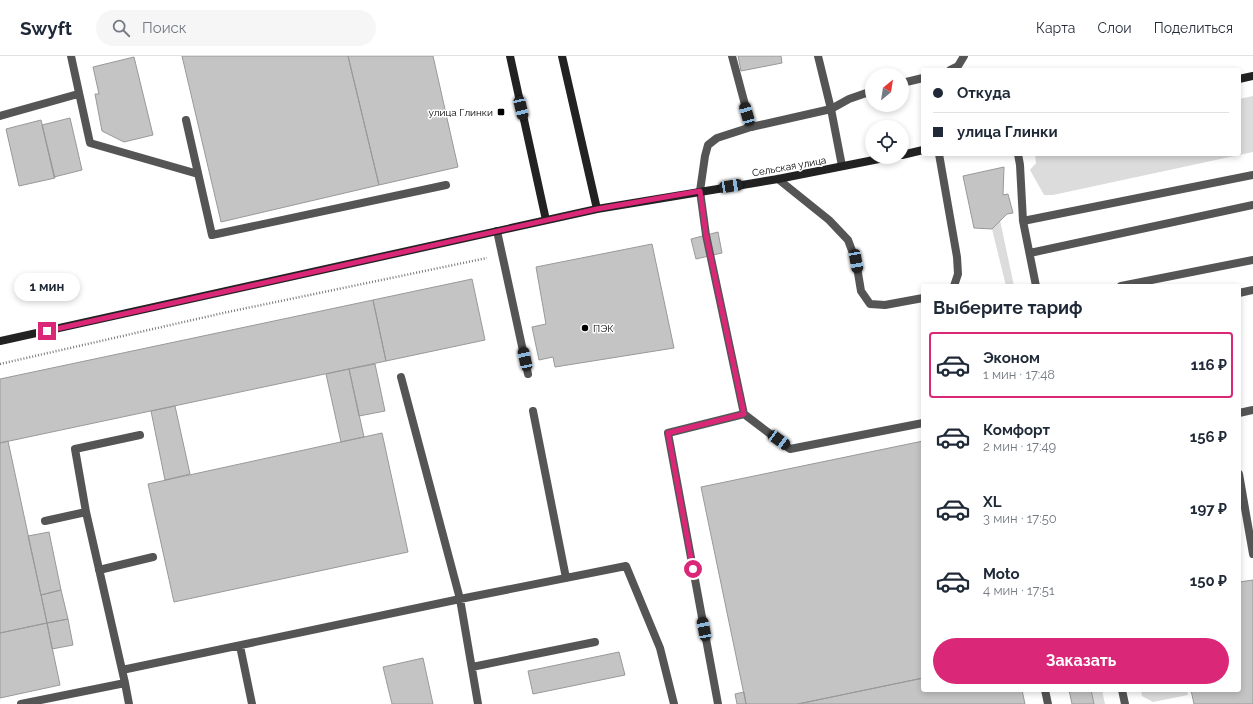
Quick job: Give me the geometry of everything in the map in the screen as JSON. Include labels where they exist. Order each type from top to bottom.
[{"type":"main road","points":[[510,56],[546,220]]},
{"type":"main road","points":[[0,341],[597,209],[562,56]]},
{"type":"main road","points":[[1241,79],[1253,76]]},
{"type":"main road","points":[[909,153],[921,150]]},
{"type":"main road","name":"Сельская улица","points":[[597,209],[778,179],[865,162]]},
{"type":"street","points":[[71,56],[78,94],[90,143],[198,174]]},
{"type":"street","points":[[732,56],[751,127]]},
{"type":"street","points":[[818,56],[831,109],[842,166]]},
{"type":"street","points":[[954,68],[958,66],[964,56]]},
{"type":"street","points":[[909,81],[921,78]]},
{"type":"street","points":[[865,93],[849,99],[831,109],[751,127],[717,138],[708,145],[700,191],[706,235],[744,414],[790,448],[921,423]]},
{"type":"street","points":[[0,116],[78,94]]},
{"type":"street","points":[[186,120],[212,235],[446,185]]},
{"type":"street","points":[[939,156],[957,257],[958,274],[955,284]]},
{"type":"street","points":[[1018,156],[1023,221],[1036,284]]},
{"type":"street","points":[[1023,221],[1253,175]]},
{"type":"street","points":[[778,179],[829,220],[848,240],[856,261],[861,291],[870,304],[885,305],[921,298]]},
{"type":"street","points":[[1030,253],[1253,206]]},
{"type":"street","points":[[497,231],[528,374]]},
{"type":"street","points":[[1131,284],[1253,260]]},
{"type":"street","points":[[1241,293],[1253,290]]},
{"type":"street","points":[[401,377],[460,599],[478,704]]},
{"type":"street","points":[[1241,413],[1253,410]]},
{"type":"street","points":[[533,411],[566,578]]},
{"type":"street","points":[[718,704],[668,433],[744,414]]},
{"type":"street","points":[[129,704],[86,512],[76,449],[140,435]]},
{"type":"street","points":[[1241,485],[1253,554]]},
{"type":"street","points":[[45,521],[86,512]]},
{"type":"street","points":[[99,570],[153,557]]},
{"type":"street","points":[[122,670],[460,599],[626,566],[660,648],[674,704]]},
{"type":"street","points":[[472,667],[595,642]]},
{"type":"street","points":[[240,646],[252,704]]},
{"type":"street","points":[[21,704],[41,702],[125,683]]},
{"type":"street","points":[[1045,692],[1048,704]]},
{"type":"street","points":[[1122,692],[1125,704]]},
{"type":"path","points":[[0,364],[223,313],[487,258]]},
{"type":"shaded area","points":[[1253,96],[1253,152],[1241,155],[1241,99]]},
{"type":"shaded area","points":[[1035,156],[1234,156],[1053,195],[1044,195],[1030,170],[1036,163]]},
{"type":"shaded area","points":[[1000,220],[1014,284],[1006,284],[992,229]]},
{"type":"shaded area","points":[[1091,692],[1102,692],[1105,704],[1094,704]]},
{"type":"shaded area","points":[[1141,692],[1187,692],[1188,695],[1153,702],[1142,696]]},
{"type":"building","points":[[182,56],[348,56],[379,185],[221,222]]},
{"type":"building","points":[[348,56],[433,56],[458,167],[379,185]]},
{"type":"building","points":[[738,56],[781,56],[782,63],[741,71]]},
{"type":"building","points":[[134,57],[153,135],[124,142],[102,131],[95,94],[99,94],[93,67]]},
{"type":"building","points":[[70,118],[82,170],[54,177],[42,125]]},
{"type":"building","points":[[41,120],[55,178],[19,186],[6,129]]},
{"type":"building","points":[[1004,167],[1003,195],[1008,194],[1013,213],[1007,214],[992,229],[974,228],[963,176]]},
{"type":"building","points":[[718,232],[722,253],[696,259],[691,239]]},
{"type":"building","points":[[652,244],[674,348],[555,367],[553,357],[539,360],[532,327],[546,324],[536,267]]},
{"type":"building","points":[[472,279],[485,340],[386,361],[373,300]]},
{"type":"building","points":[[373,300],[386,361],[0,443],[0,379]]},
{"type":"building","points":[[375,364],[385,411],[359,416],[349,369]]},
{"type":"building","points":[[349,369],[364,437],[341,442],[326,374]]},
{"type":"building","points":[[175,406],[190,474],[165,480],[151,411]]},
{"type":"building","points":[[382,433],[408,552],[174,602],[148,484]]},
{"type":"building","points":[[8,441],[47,623],[0,633],[0,443]]},
{"type":"building","points":[[921,441],[921,678],[798,704],[746,704],[701,487]]},
{"type":"building","points":[[49,532],[61,590],[41,595],[28,536]]},
{"type":"building","points":[[1253,580],[1253,704],[1194,704],[1191,692],[1241,692],[1241,582]]},
{"type":"building","points":[[61,590],[68,619],[47,623],[41,595]]},
{"type":"building","points":[[68,619],[73,645],[52,649],[47,623]]},
{"type":"building","points":[[47,623],[60,685],[0,698],[0,633]]},
{"type":"building","points":[[619,652],[625,675],[533,694],[528,671]]},
{"type":"building","points":[[423,658],[433,704],[392,704],[383,667]]},
{"type":"building","points":[[921,678],[921,692],[1022,692],[1025,704],[798,704]]},
{"type":"building","points":[[744,692],[746,704],[737,704],[735,694]]},
{"type":"building","points":[[1069,692],[1091,692],[1094,704],[1072,704]]},
{"type":"place","name":"улица Глинки","points":[[501,112]]},
{"type":"place","name":"ПЭК","points":[[585,328]]},
{"type":"route","points":[[47,331],[597,209],[700,191],[706,235],[744,414],[668,433],[693,569]]}]
